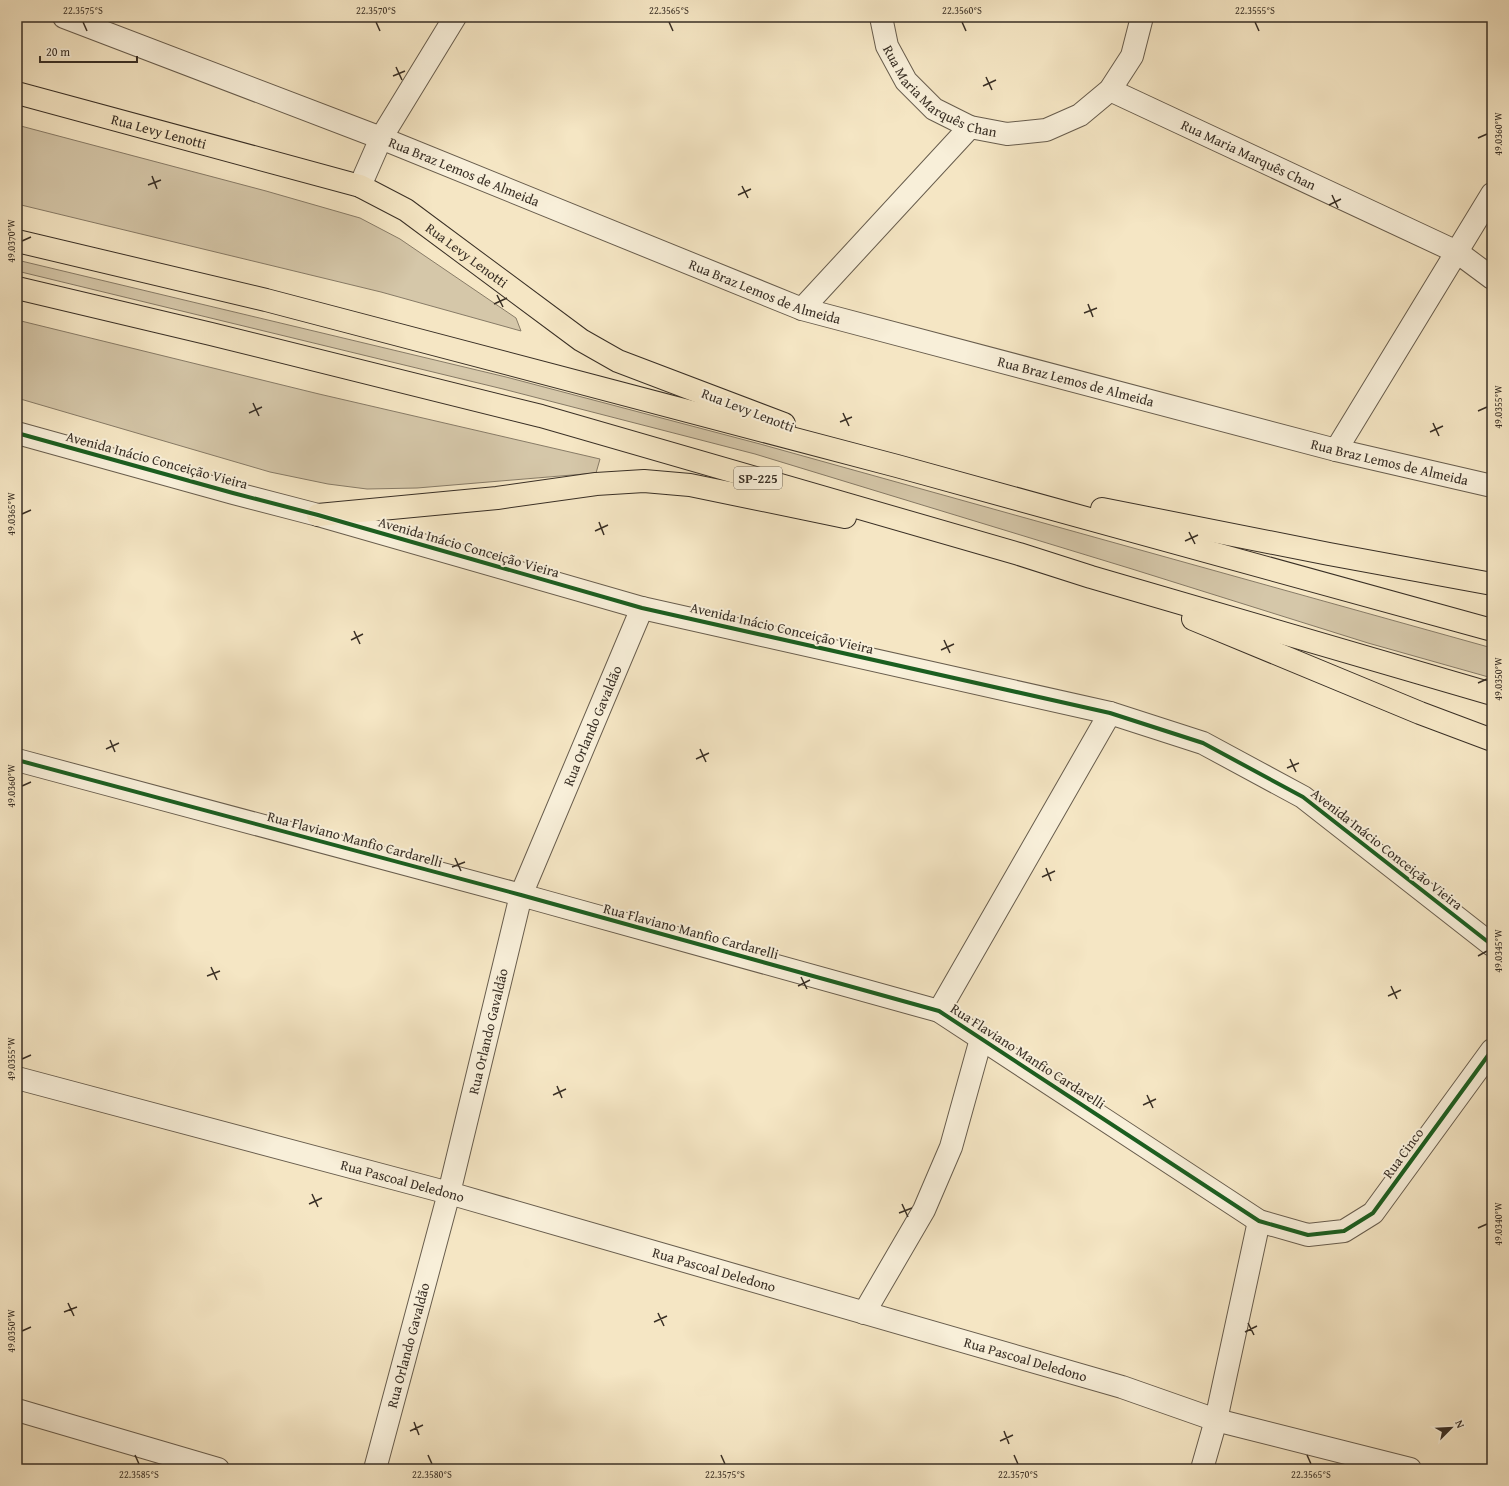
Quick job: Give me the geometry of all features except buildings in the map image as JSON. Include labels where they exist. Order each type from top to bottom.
[{"type":"highway","name":"Rua Levy Lenotti","points":[[17,92],[360,186],[406,210],[581,340],[618,361],[897,466]]},
{"type":"highway","points":[[17,241],[266,300],[897,466],[1492,630]]},
{"type":"highway","name":"SP-225","points":[[17,288],[211,334],[541,416],[1019,554],[1090,577],[1492,694]]},
{"type":"highway","points":[[923,474],[1330,554],[1492,584]]},
{"type":"highway","points":[[318,515],[496,498],[596,484],[644,481],[690,485],[1019,554]]},
{"type":"highway","points":[[1090,577],[1420,713],[1492,740]]},
{"type":"street","name":"Rua Braz Lemos de Almeida","points":[[64,17],[380,138],[802,309],[1336,450],[1492,486]]},
{"type":"street","points":[[360,186],[380,138],[455,17]]},
{"type":"street","name":"Rua Maria Marquês Chan","points":[[881,17],[887,46],[906,81],[934,109],[970,127],[1007,134],[1046,130],[1080,115],[1110,90],[1132,56],[1142,17]]},
{"type":"street","name":"Rua Maria Marquês Chan","points":[[1110,90],[1457,252],[1492,278]]},
{"type":"street","points":[[802,309],[970,127]]},
{"type":"street","points":[[1336,450],[1492,194]]},
{"type":"street","name":"Avenida Inácio Conceição Vieira","points":[[17,433],[318,515],[642,608],[1110,713],[1203,743],[1303,797],[1492,945]]},
{"type":"street","name":"Rua Orlando Gavaldão","points":[[375,1469],[449,1193],[521,895],[642,608]]},
{"type":"street","points":[[939,1011],[1110,713]]},
{"type":"street","name":"Rua Flaviano Manfio Cardarelli","points":[[17,760],[521,895],[939,1011],[1259,1221],[1308,1235]]},
{"type":"street","points":[[864,1313],[924,1210],[951,1147],[981,1039]]},
{"type":"street","name":"Rua Cinco","points":[[1308,1235],[1344,1231],[1373,1213],[1492,1050]]},
{"type":"street","name":"Rua Pascoal Deledono","points":[[17,1078],[449,1193],[1122,1387],[1216,1420],[1410,1469]]},
{"type":"street","points":[[1202,1469],[1216,1420],[1259,1221]]},
{"type":"street","points":[[17,1410],[218,1469]]},
{"type":"shaded area","points":[[17,125],[266,191],[360,218],[400,239],[516,318],[521,331],[381,292],[17,204]]},
{"type":"shaded area","points":[[17,260],[506,377],[760,444],[1492,648],[1492,678],[1368,643],[755,454],[503,389],[17,271]]},
{"type":"shaded area","points":[[17,320],[319,394],[600,459],[596,473],[417,488],[367,489],[328,484],[270,472],[17,398]]},
{"type":"cycle path","points":[[17,433],[318,515],[642,608],[1110,713],[1203,743],[1303,797],[1492,945]]},
{"type":"cycle path","points":[[17,760],[521,895],[939,1011],[1259,1221],[1308,1235],[1344,1231],[1373,1213],[1492,1050]]}]
